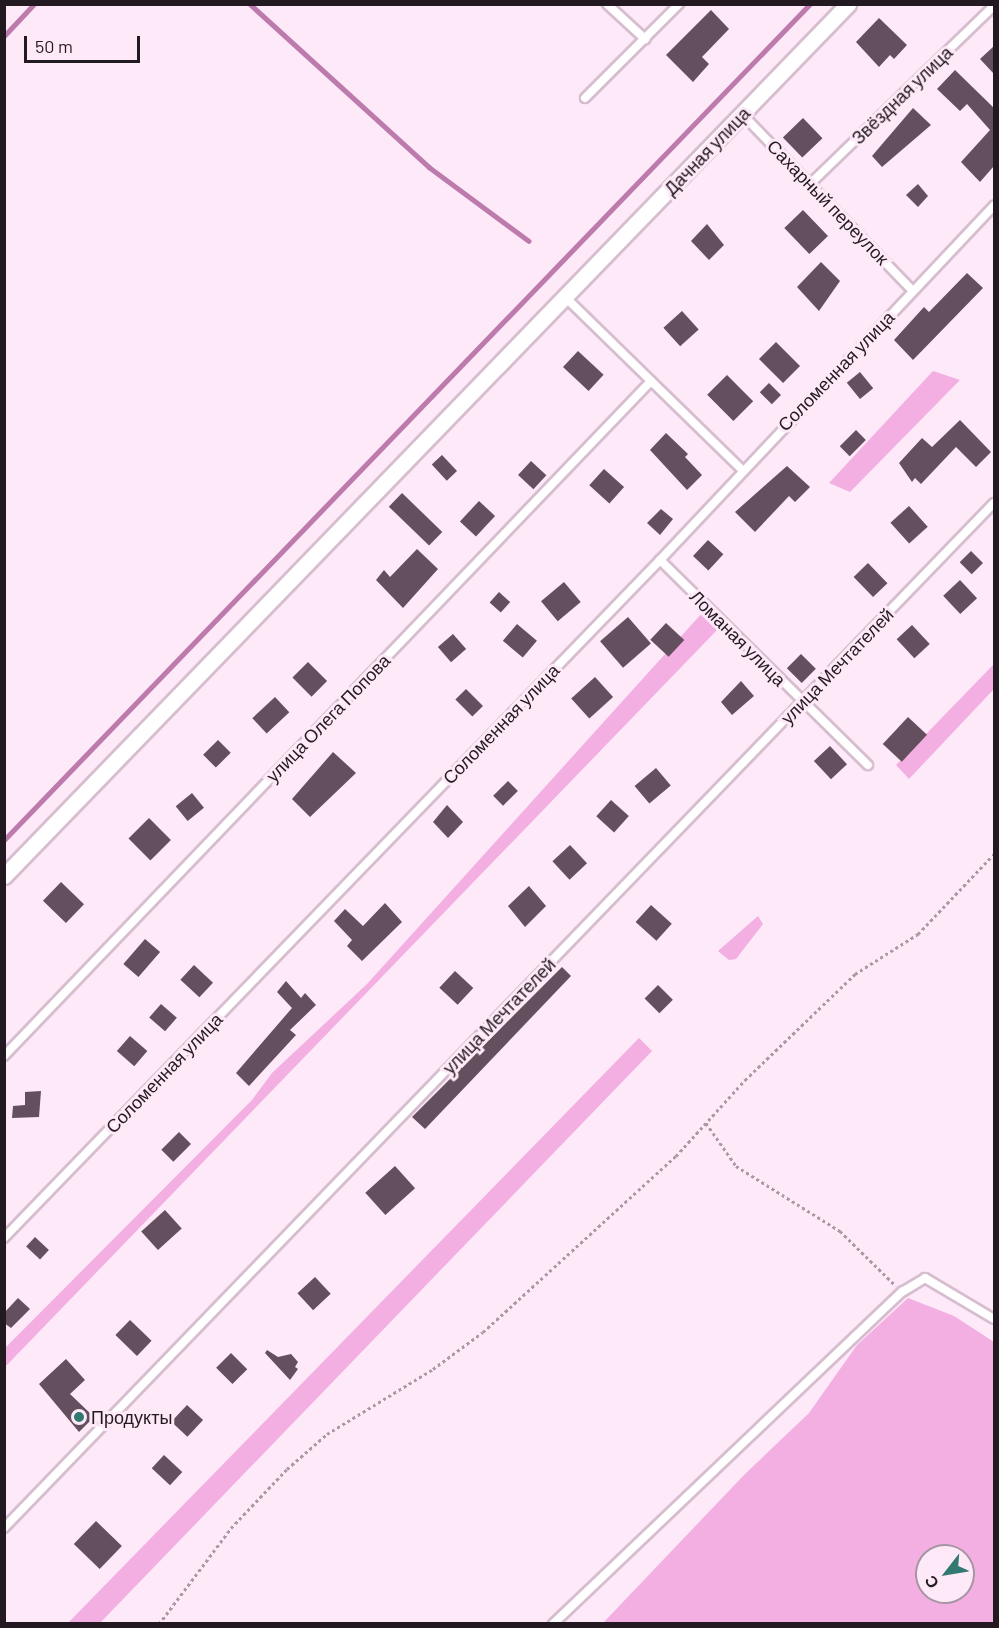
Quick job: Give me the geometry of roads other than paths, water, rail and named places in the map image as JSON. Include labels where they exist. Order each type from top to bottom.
[{"type":"street","name":"Дачная улица","points":[[4,876],[848,4]]},
{"type":"lane","points":[[607,4],[645,39]]},
{"type":"lane","points":[[585,98],[679,4]]},
{"type":"lane","name":"Звёздная улица","points":[[810,184],[994,6]]},
{"type":"lane","name":"Сахарный переулок","points":[[742,114],[913,291]]},
{"type":"lane","name":"Соломенная улица","points":[[4,1238],[660,560],[742,470],[994,206]]},
{"type":"lane","points":[[566,297],[742,470]]},
{"type":"lane","name":"улица Олега Попова","points":[[4,1056],[651,381]]},
{"type":"lane","name":"улица Мечтателей","points":[[4,1528],[994,503]]},
{"type":"lane","name":"Ломаная улица","points":[[660,560],[868,765]]},
{"type":"lane","points":[[553,1623],[902,1292],[926,1278],[994,1319]]},
{"type":"waterway","points":[[4,36],[34,4]]},
{"type":"waterway","points":[[250,4],[429,167],[529,241]]},
{"type":"waterway","points":[[4,840],[810,4]]},
{"type":"place","name":"Продукты","points":[[79,1417]]}]
